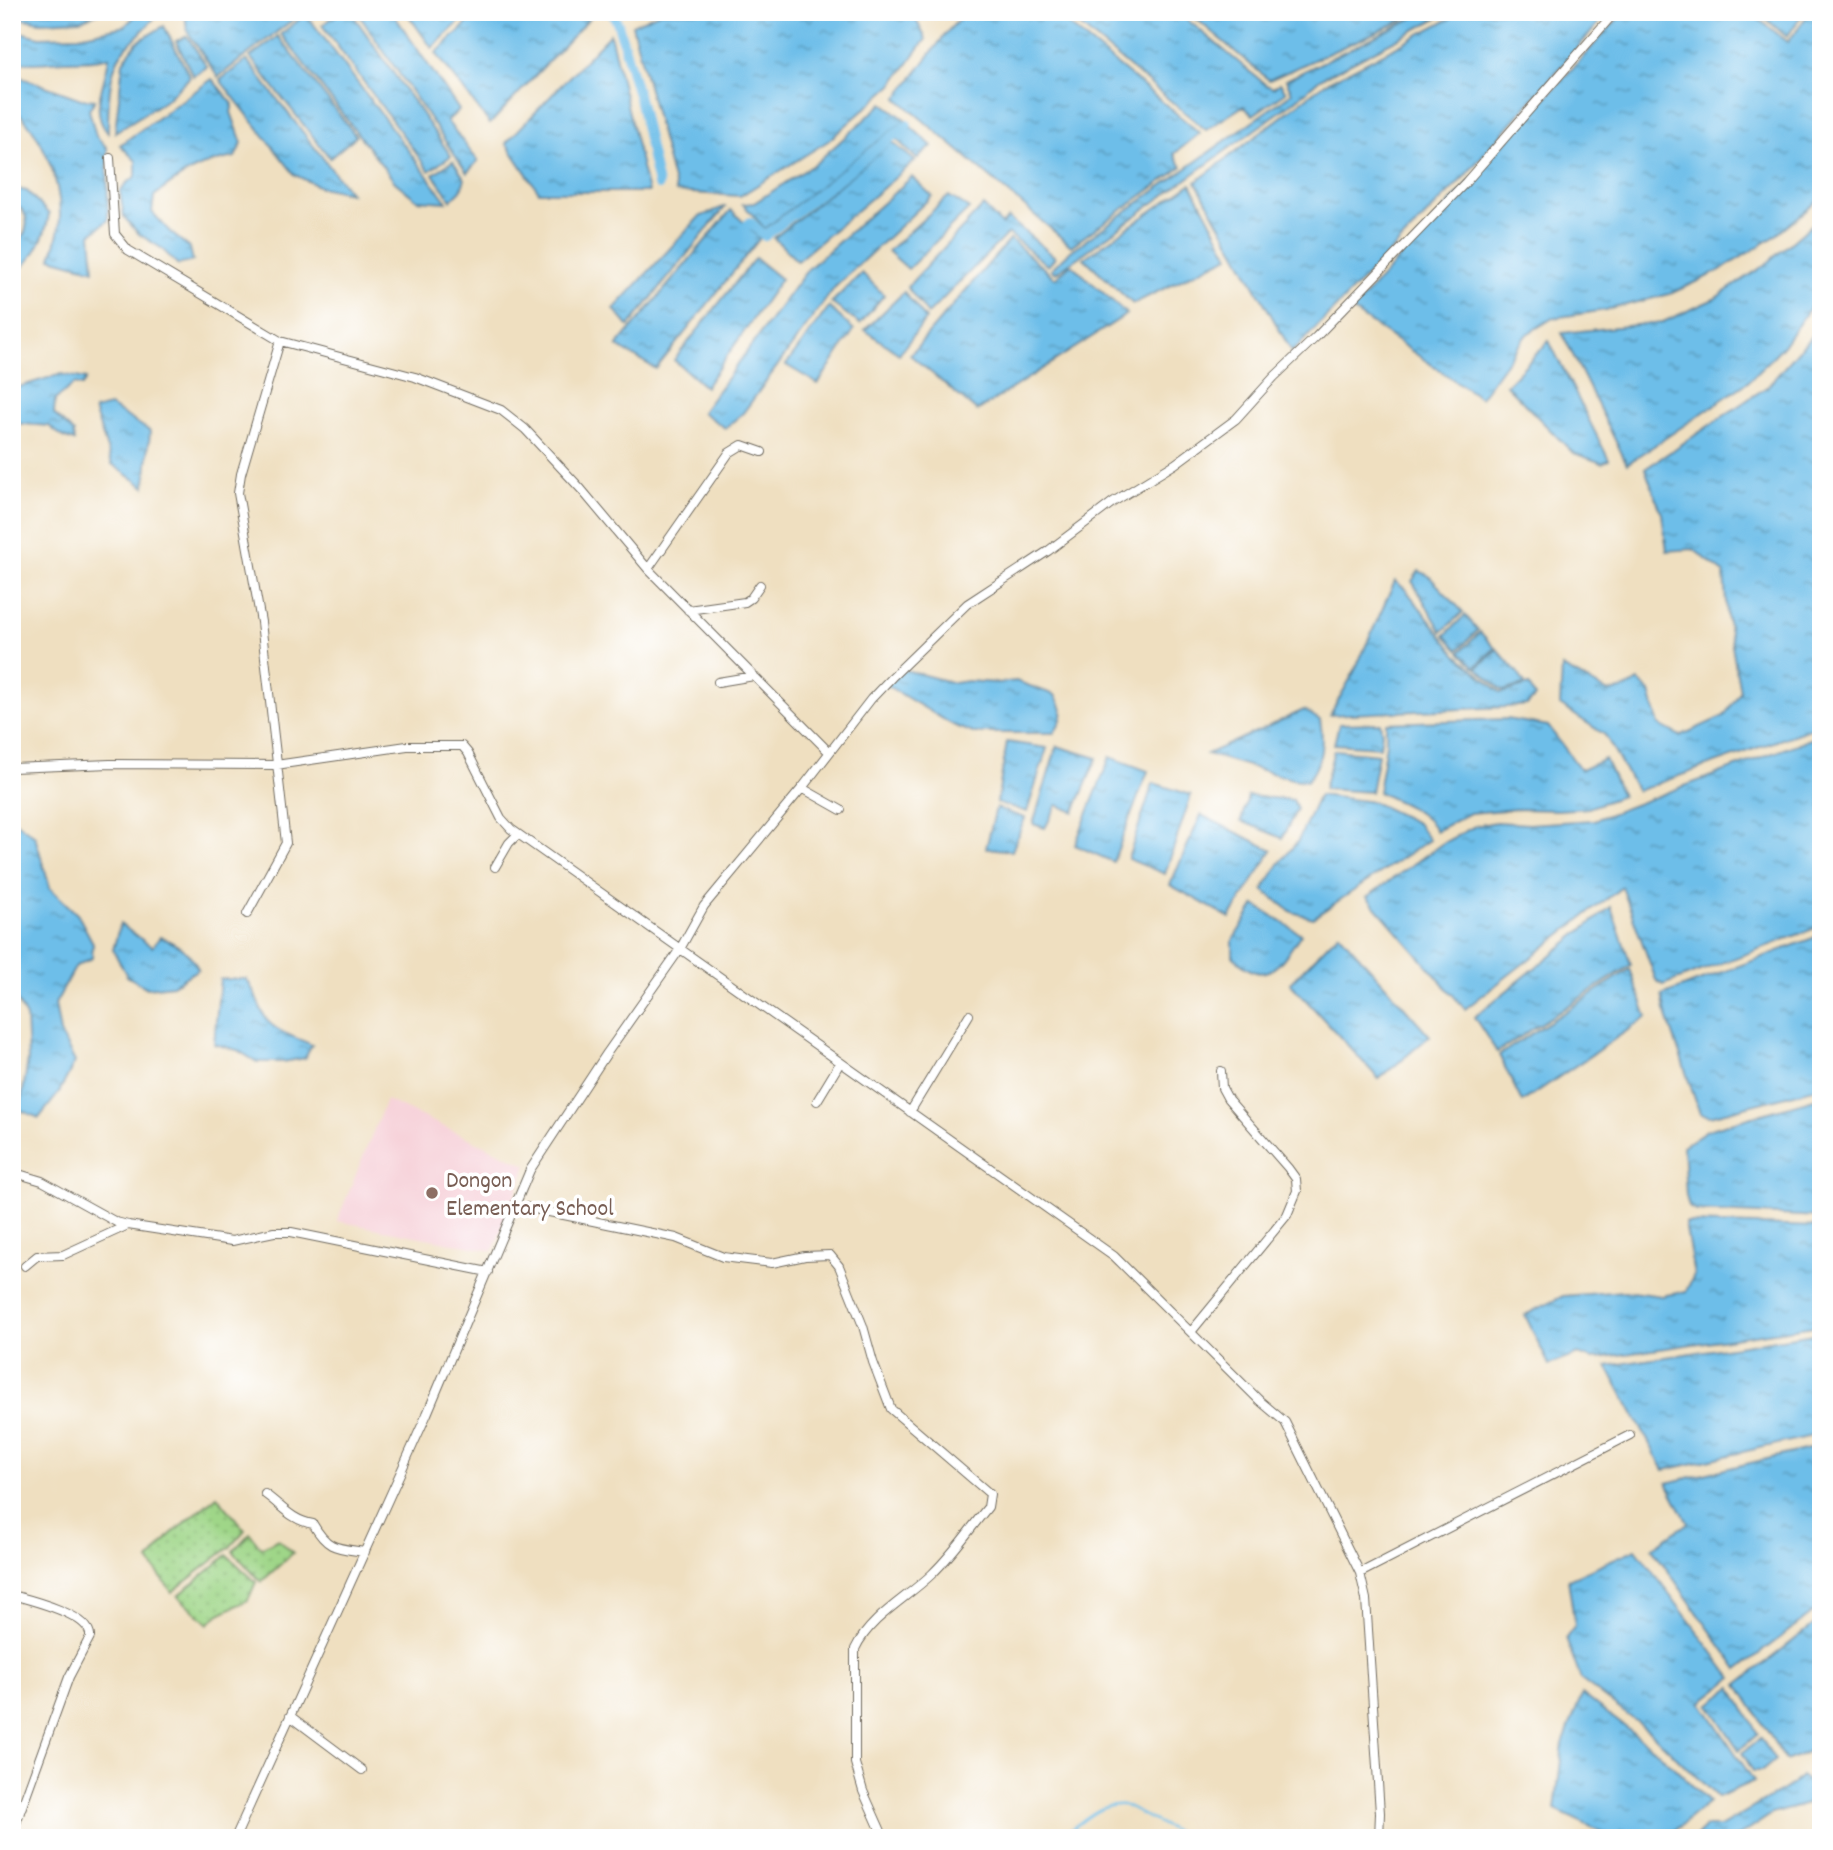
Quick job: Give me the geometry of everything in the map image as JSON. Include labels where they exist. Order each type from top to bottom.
[{"type":"street","points":[[235,1838],[365,1552],[530,1170],[680,949],[704,906],[878,692],[967,604],[1048,551],[1114,502],[1175,464],[1236,419],[1466,182],[1615,12]]},
{"type":"street","points":[[110,158],[115,234],[128,250],[280,341],[415,377],[501,411],[525,429],[581,489],[648,569],[828,752]]},
{"type":"street","points":[[247,914],[286,845],[261,622],[238,493],[241,474],[280,341]]},
{"type":"street","points":[[648,569],[729,453],[742,445],[762,452]]},
{"type":"street","points":[[688,610],[745,602],[760,585]]},
{"type":"street","points":[[718,682],[754,676]]},
{"type":"street","points":[[12,768],[110,764],[275,765],[407,746],[462,746],[505,824],[517,835],[1114,1256],[1260,1401],[1285,1422],[1360,1573],[1366,1599],[1380,1813],[1379,1838]]},
{"type":"street","points":[[802,788],[841,810]]},
{"type":"street","points":[[495,867],[517,835]]},
{"type":"street","points":[[909,1112],[969,1015]]},
{"type":"street","points":[[817,1101],[840,1063]]},
{"type":"street","points":[[1191,1332],[1287,1215],[1297,1191],[1296,1179],[1288,1168],[1228,1099],[1222,1088],[1221,1071]]},
{"type":"street","points":[[12,1172],[42,1181],[116,1222],[128,1225],[232,1241],[274,1232],[291,1232],[488,1272]]},
{"type":"street","points":[[515,1205],[676,1238],[723,1257],[772,1263],[805,1256],[826,1254],[833,1257],[863,1326],[891,1409],[990,1494],[988,1507],[933,1573],[872,1625],[855,1649],[855,1763],[863,1791],[884,1838]]},
{"type":"street","points":[[25,1266],[37,1255],[63,1255],[128,1225]]},
{"type":"street","points":[[1360,1573],[1630,1435]]},
{"type":"street","points":[[265,1494],[297,1521],[313,1524],[327,1544],[335,1548],[365,1552]]},
{"type":"street","points":[[12,1595],[63,1611],[87,1625],[91,1631],[69,1677],[12,1834]]},
{"type":"street","points":[[290,1716],[362,1770]]},
{"type":"shaded area","name":"Dongon Elementary School","points":[[386,1100],[527,1165],[493,1251],[337,1221]]},
{"type":"green space","points":[[217,1496],[245,1530],[230,1547],[172,1592],[149,1561],[170,1535]]},
{"type":"green space","points":[[250,1533],[261,1548],[278,1539],[293,1553],[261,1582],[233,1551]]},
{"type":"green space","points":[[227,1555],[256,1582],[248,1600],[219,1614],[208,1624],[178,1596]]},
{"type":"water","points":[[1732,10],[1761,21],[1788,42],[1810,12],[1821,12],[1821,198],[1774,237],[1717,272],[1670,294],[1606,310],[1553,318],[1527,334],[1480,398],[1352,310],[1624,12],[1699,12],[1708,15]]},
{"type":"water","points":[[12,12],[101,12],[80,20],[41,22],[12,17]]},
{"type":"water","points":[[139,12],[159,12],[117,60],[110,92],[108,133],[99,116],[99,106],[109,57],[38,63],[12,61],[12,30],[40,37],[79,36],[125,26]]},
{"type":"water","points":[[185,12],[303,12],[218,77],[187,31]]},
{"type":"water","points":[[341,12],[351,12],[451,156],[429,171],[322,25]]},
{"type":"water","points":[[357,12],[392,12],[459,110],[447,121],[478,161],[467,173]]},
{"type":"water","points":[[406,12],[470,12],[432,48]]},
{"type":"water","points":[[479,12],[595,12],[490,124],[436,53]]},
{"type":"water","points":[[660,12],[912,12],[926,39],[892,85],[828,141],[740,196],[676,192],[632,25]]},
{"type":"water","points":[[966,12],[1053,12],[1200,133],[1174,154],[1182,167],[1071,246],[897,98],[948,31]]},
{"type":"water","points":[[1063,12],[1178,12],[1266,85],[1273,88],[1280,83],[1286,92],[1253,115],[1243,106],[1206,130]]},
{"type":"water","points":[[1188,12],[1398,12],[1403,20],[1269,80]]},
{"type":"water","points":[[1425,12],[1449,12],[1320,79],[1296,100],[1080,256],[1055,273],[1051,269],[1072,250],[1292,93],[1286,80]]},
{"type":"water","points":[[1462,12],[1609,12],[1463,178],[1292,352],[1196,182],[1324,84]]},
{"type":"water","points":[[1758,12],[1804,12],[1787,37]]},
{"type":"water","points":[[306,14],[447,202],[417,200],[395,182],[281,34]]},
{"type":"water","points":[[164,26],[190,77],[166,100],[115,132],[123,62],[137,42]]},
{"type":"water","points":[[610,34],[648,192],[539,192],[506,143]]},
{"type":"water","points":[[187,36],[207,67],[193,76],[176,41]]},
{"type":"water","points":[[278,36],[356,136],[330,158],[250,57]]},
{"type":"water","points":[[247,60],[350,193],[320,187],[295,175],[220,80]]},
{"type":"water","points":[[12,74],[81,99],[95,100],[89,110],[96,136],[107,148],[108,220],[91,234],[94,270],[51,258],[60,220],[57,185],[40,142],[12,107]]},
{"type":"water","points":[[212,79],[233,104],[231,112],[242,143],[235,157],[192,170],[154,196],[152,212],[170,232],[190,248],[193,261],[178,265],[161,248],[139,234],[124,217],[120,192],[136,176],[136,161],[120,145]]},
{"type":"water","points":[[883,103],[906,120],[765,229],[743,204],[754,203],[816,163]]},
{"type":"water","points":[[911,127],[932,146],[917,159],[895,138]]},
{"type":"water","points":[[892,142],[915,161],[797,261],[774,238]]},
{"type":"water","points":[[453,161],[465,179],[461,190],[451,200],[433,174]]},
{"type":"water","points":[[912,177],[932,196],[835,287],[743,413],[725,428],[702,412],[808,269]]},
{"type":"water","points":[[1191,184],[1229,256],[1133,304],[1084,258]]},
{"type":"water","points":[[12,188],[27,191],[49,214],[37,248],[26,263],[12,274],[12,245],[23,236],[27,224],[23,212],[12,203]]},
{"type":"water","points":[[949,196],[969,209],[908,269],[888,251]]},
{"type":"water","points":[[726,206],[628,326],[614,309],[699,217]]},
{"type":"water","points":[[983,206],[1002,225],[1008,218],[1055,257],[1048,266],[1008,233],[928,314],[907,287]]},
{"type":"water","points":[[731,210],[760,238],[656,369],[617,346]]},
{"type":"water","points":[[1821,217],[1821,292],[1782,347],[1748,382],[1627,464],[1562,333],[1663,322],[1714,299],[1765,265]]},
{"type":"water","points":[[1010,239],[1055,278],[1071,264],[1127,314],[977,411],[910,355]]},
{"type":"water","points":[[755,258],[781,279],[705,387],[674,360]]},
{"type":"water","points":[[862,273],[884,295],[860,324],[831,303]]},
{"type":"water","points":[[904,292],[926,319],[899,354],[865,330]]},
{"type":"water","points":[[829,307],[854,330],[818,384],[786,365]]},
{"type":"water","points":[[1821,325],[1821,725],[1637,791],[1605,735],[1560,705],[1562,667],[1608,692],[1622,690],[1639,681],[1650,692],[1659,725],[1680,736],[1724,716],[1740,692],[1727,616],[1724,573],[1693,549],[1667,551],[1662,514],[1645,469],[1768,386]]},
{"type":"water","points":[[1549,341],[1609,460],[1602,463],[1573,453],[1506,385]]},
{"type":"water","points":[[61,374],[86,379],[82,386],[74,384],[55,400],[54,414],[74,433],[74,441],[63,437],[49,426],[12,423],[12,389]]},
{"type":"water","points":[[110,406],[150,431],[145,487],[112,464],[94,410]]},
{"type":"water","points":[[1419,571],[1428,575],[1463,612],[1442,632],[1412,581]]},
{"type":"water","points":[[1395,581],[1406,590],[1456,654],[1501,693],[1529,685],[1535,697],[1527,705],[1507,707],[1330,715],[1354,672]]},
{"type":"water","points":[[1465,615],[1478,630],[1458,650],[1445,635]]},
{"type":"water","points":[[1480,632],[1495,648],[1475,667],[1460,652]]},
{"type":"water","points":[[1497,649],[1525,684],[1503,691],[1477,668]]},
{"type":"water","points":[[905,670],[954,683],[1016,681],[1055,695],[1061,705],[1062,718],[1054,733],[973,733],[953,725],[886,685]]},
{"type":"water","points":[[1304,710],[1320,720],[1322,736],[1319,760],[1307,781],[1207,754]]},
{"type":"water","points":[[1507,719],[1548,726],[1581,770],[1605,759],[1622,796],[1588,808],[1470,813],[1436,831],[1418,812],[1378,792],[1386,743],[1386,723]]},
{"type":"water","points":[[1380,723],[1380,747],[1334,744],[1339,724]]},
{"type":"water","points":[[1821,735],[1821,926],[1663,985],[1656,980],[1622,887],[1465,1009],[1367,897],[1443,843],[1475,826],[1496,822],[1528,824],[1594,820]]},
{"type":"water","points":[[1007,742],[1047,748],[1027,812],[997,803]]},
{"type":"water","points":[[1057,746],[1097,758],[1074,812],[1057,805],[1045,828],[1033,824]]},
{"type":"water","points":[[1334,750],[1378,754],[1371,792],[1324,789]]},
{"type":"water","points":[[1110,757],[1148,771],[1113,862],[1075,845]]},
{"type":"water","points":[[1153,783],[1191,795],[1165,874],[1128,859]]},
{"type":"water","points":[[1319,795],[1373,802],[1417,823],[1429,840],[1313,918],[1292,912],[1263,890],[1298,841]]},
{"type":"water","points":[[1248,796],[1293,800],[1297,809],[1282,838],[1241,821]]},
{"type":"water","points":[[996,808],[1025,818],[1012,851],[986,848]]},
{"type":"water","points":[[1201,815],[1272,850],[1230,918],[1170,885]]},
{"type":"water","points":[[12,819],[35,836],[50,888],[78,915],[93,943],[92,958],[76,966],[55,1004],[60,1033],[75,1062],[58,1094],[39,1118],[20,1110],[28,1060],[26,1017],[12,991]]},
{"type":"water","points":[[1255,905],[1301,934],[1287,955],[1264,973],[1245,967],[1233,956],[1233,940]]},
{"type":"water","points":[[1611,907],[1631,965],[1497,1052],[1474,1017]]},
{"type":"water","points":[[120,924],[152,947],[160,937],[177,945],[187,953],[198,969],[173,985],[147,988],[127,976],[113,950]]},
{"type":"water","points":[[1339,933],[1430,1036],[1379,1079],[1290,983]]},
{"type":"water","points":[[1821,935],[1821,1087],[1710,1116],[1700,1114],[1662,995]]},
{"type":"water","points":[[1630,969],[1647,1017],[1522,1102],[1499,1055]]},
{"type":"water","points":[[220,979],[246,979],[271,1024],[312,1045],[305,1058],[283,1062],[257,1062],[237,1050],[214,1044]]},
{"type":"water","points":[[1821,1097],[1821,1217],[1696,1211],[1689,1207],[1683,1146],[1707,1130]]},
{"type":"water","points":[[1685,1223],[1821,1227],[1821,1325],[1592,1359],[1578,1354],[1549,1365],[1525,1315],[1563,1296],[1624,1291],[1662,1296],[1686,1291],[1694,1275]]},
{"type":"water","points":[[1821,1333],[1821,1434],[1664,1470],[1607,1366]]},
{"type":"water","points":[[1821,1446],[1821,1606],[1738,1670],[1652,1548],[1688,1523],[1667,1483]]},
{"type":"water","points":[[1636,1549],[1732,1678],[1701,1702],[1754,1781],[1717,1797],[1653,1734],[1581,1680],[1566,1638],[1575,1626],[1568,1579]]},
{"type":"water","points":[[1821,1619],[1821,1753],[1809,1751],[1786,1761],[1738,1684]]},
{"type":"water","points":[[1732,1687],[1758,1734],[1739,1750],[1709,1705]]},
{"type":"water","points":[[1582,1694],[1658,1752],[1709,1802],[1666,1838],[1615,1838],[1555,1810],[1563,1744]]},
{"type":"water","points":[[1761,1738],[1775,1760],[1762,1771],[1753,1771],[1742,1753]]},
{"type":"water","points":[[1801,1776],[1812,1784],[1821,1778],[1821,1800],[1772,1814],[1736,1838],[1695,1838],[1705,1827],[1720,1827],[1793,1784]]},
{"type":"waterway","points":[[612,12],[618,24],[640,102],[658,185]]},
{"type":"waterway","points":[[739,234],[750,222],[765,236],[907,125]]},
{"type":"waterway","points":[[1061,1838],[1083,1820],[1114,1805],[1123,1805],[1188,1838]]},
{"type":"place","name":"Dongon Elementary School","points":[[432,1193]]}]
